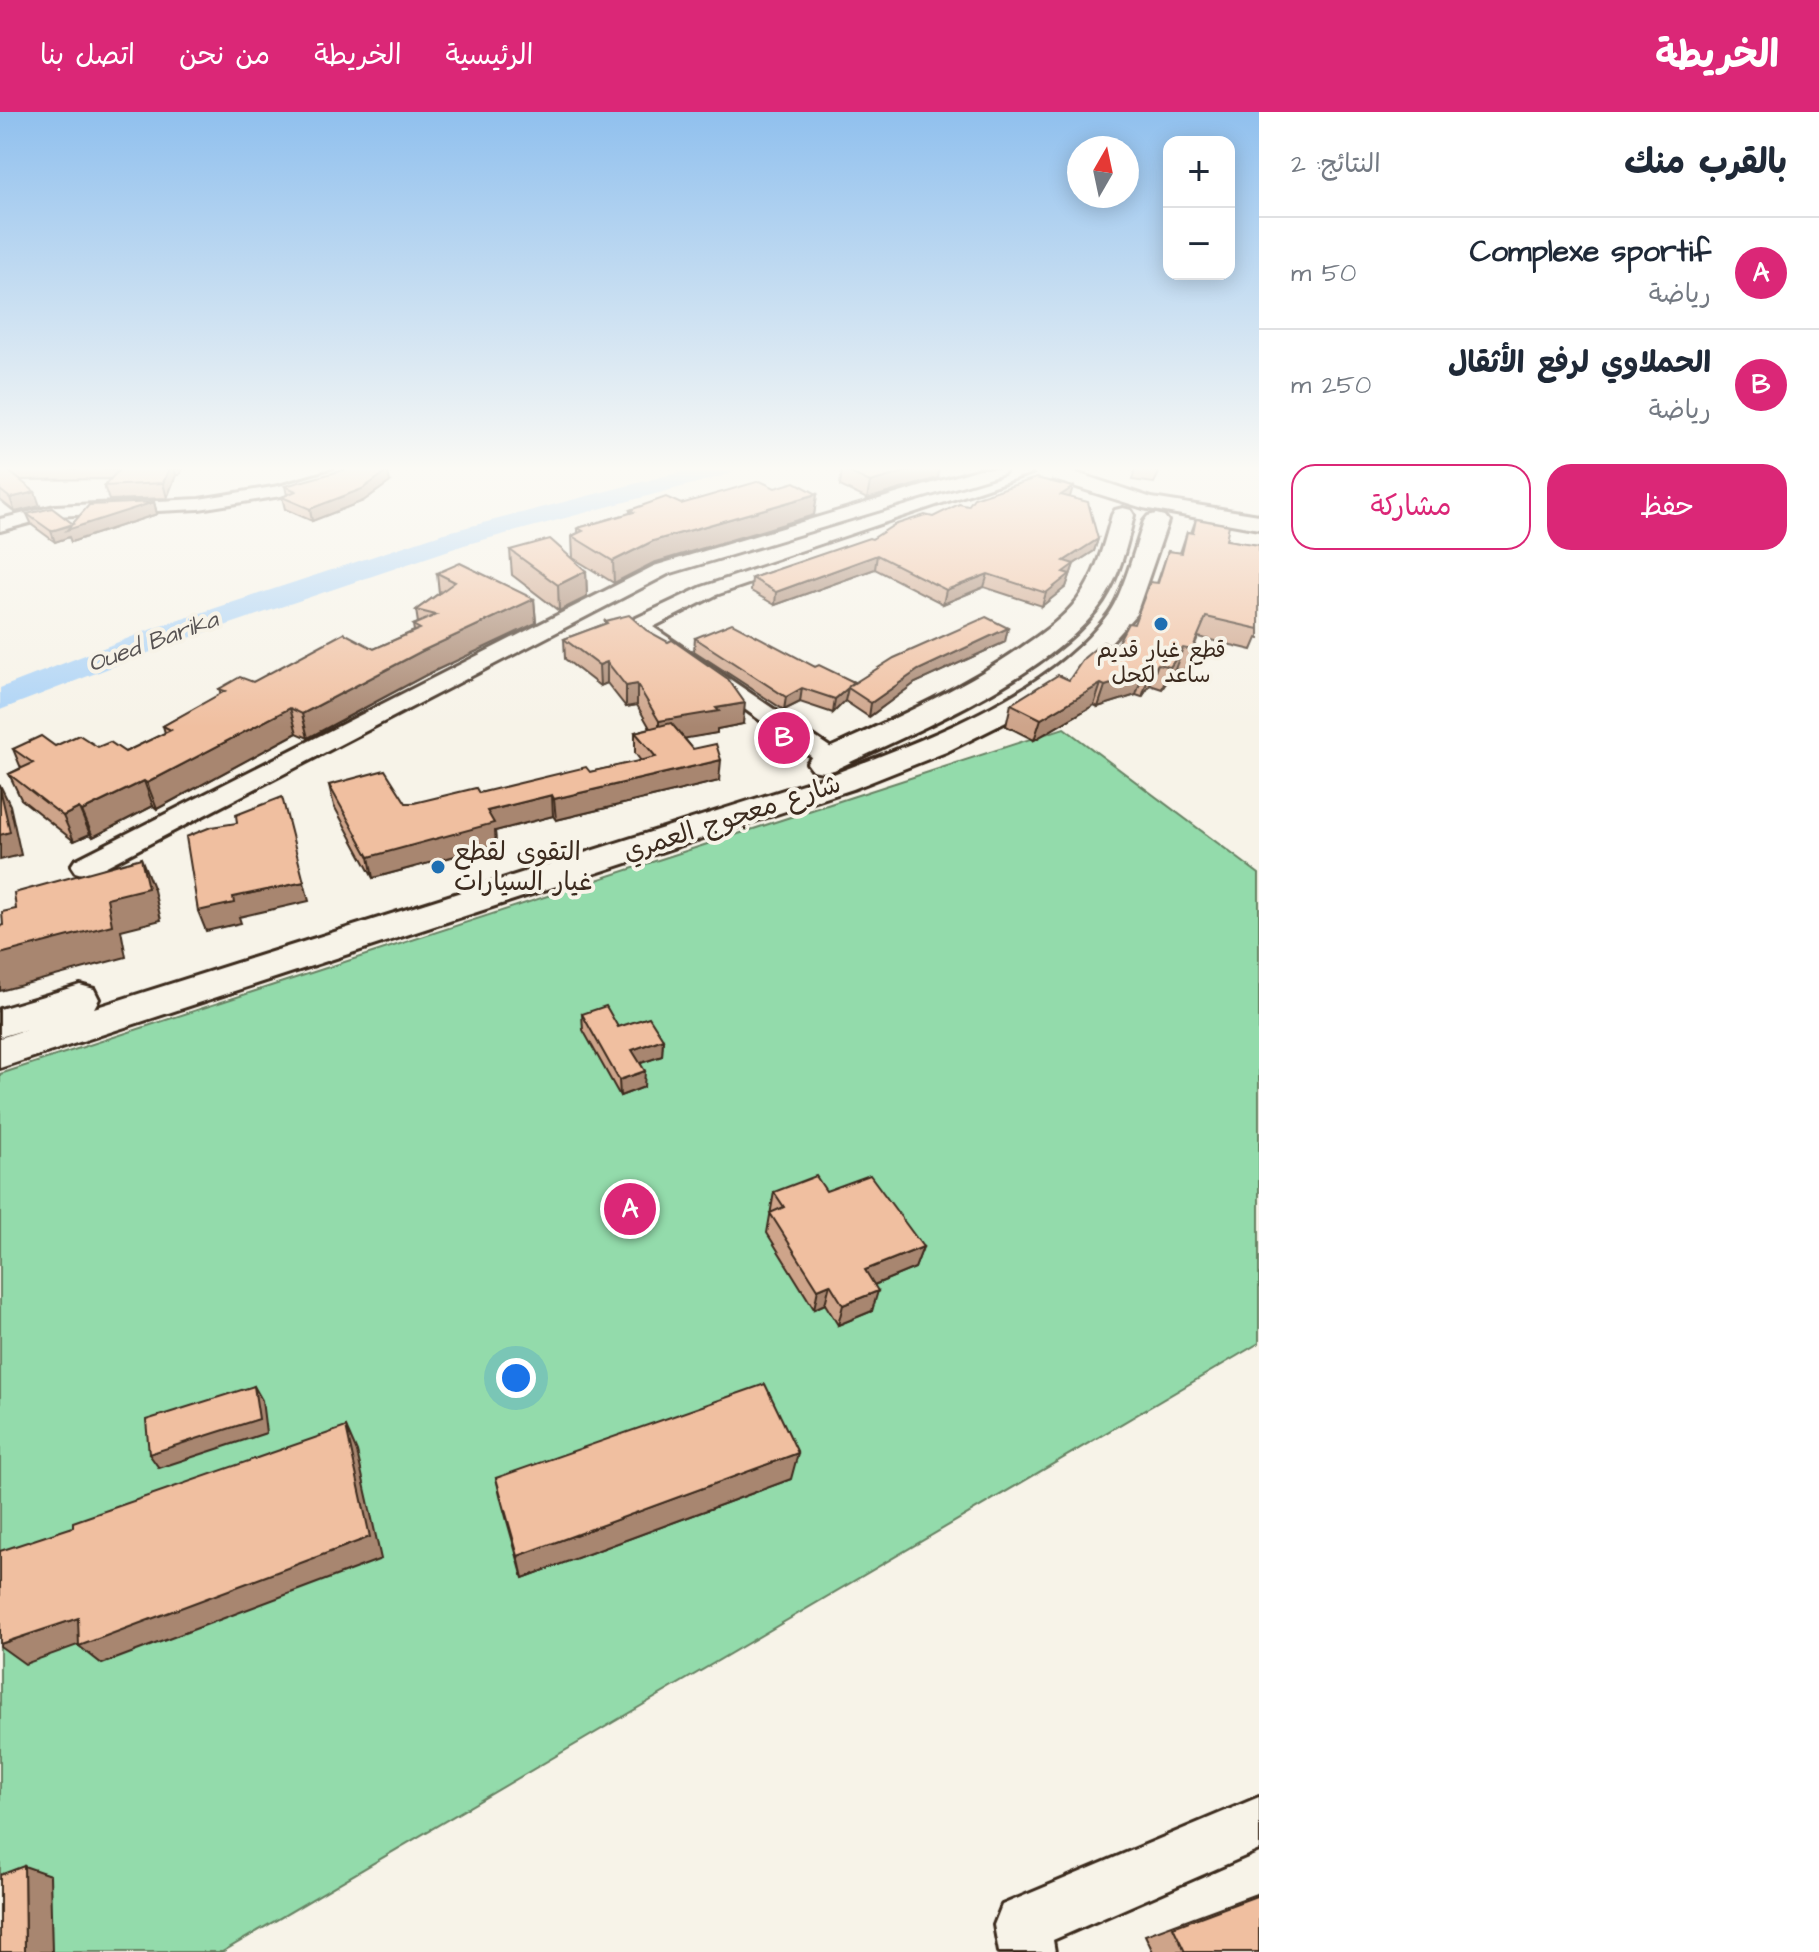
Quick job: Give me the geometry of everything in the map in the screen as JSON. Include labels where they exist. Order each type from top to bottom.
[{"type":"main road","name":"شارع معجوج العمري","points":[[0,1023],[353,916],[811,769],[934,714],[989,683],[1062,631],[1090,601],[1117,555]]},
{"type":"main road","name":"شارع معجوج العمري","points":[[0,1053],[826,787],[935,746],[1002,713],[1076,664],[1123,614],[1136,555]]},
{"type":"street","points":[[85,866],[661,570],[711,555]]},
{"type":"street","points":[[820,555],[709,591],[638,626],[831,759]]},
{"type":"street","points":[[1027,1952],[1022,1925],[1259,1823]]},
{"type":"green space","points":[[1064,728],[1259,874],[1259,1343],[222,1952],[0,1952],[0,1074]]},
{"type":"building","points":[[517,555],[568,555],[586,571],[558,585]]},
{"type":"building","points":[[603,555],[625,555],[613,561]]},
{"type":"building","points":[[820,555],[1073,555],[1064,561],[1074,564],[1063,572],[1070,574],[1046,593],[988,574],[946,590],[877,555],[776,592],[752,578]]},
{"type":"building","points":[[1167,555],[1259,555],[1259,629],[1206,617],[1192,650],[1183,648],[1170,667],[1158,664],[1149,676],[1143,674],[1105,686],[1101,684],[1041,719],[1011,704],[1058,675],[1069,680],[1084,658],[1103,642],[1116,646],[1128,623],[1134,624],[1150,582],[1158,583]]},
{"type":"building","points":[[460,563],[534,599],[422,651],[302,714],[290,708],[147,783],[144,781],[82,811],[79,808],[63,816],[9,774],[33,763],[13,749],[41,736],[55,746],[79,735],[98,747],[110,742],[125,752],[171,730],[163,726],[225,691],[219,689],[240,677],[253,682],[344,633],[374,649],[420,629],[413,625],[436,615],[416,610],[455,582],[437,573]]},
{"type":"building","points":[[629,615],[646,630],[668,642],[672,640],[728,679],[745,703],[716,708],[719,711],[659,721],[637,684],[626,686],[607,662],[599,665],[564,639],[607,623],[605,621]]},
{"type":"building","points":[[986,617],[1008,628],[918,670],[871,703],[848,688],[835,699],[802,688],[786,697],[695,638],[732,623],[815,667],[819,665],[854,682],[848,687],[894,658]]},
{"type":"building","points":[[671,723],[693,749],[716,744],[721,760],[554,799],[552,795],[487,811],[494,823],[369,857],[329,785],[385,770],[406,803],[476,788],[479,793],[586,767],[590,772],[656,757],[635,732]]},
{"type":"building","points":[[0,788],[10,832],[0,835]]},
{"type":"building","points":[[282,797],[304,882],[233,897],[234,903],[198,911],[186,837],[211,827],[237,823],[236,815]]},
{"type":"building","points":[[141,858],[148,888],[107,898],[112,925],[0,954],[2,912],[16,909],[14,893]]},
{"type":"building","points":[[606,1006],[618,1027],[649,1017],[663,1039],[632,1050],[645,1071],[619,1080],[582,1014]]},
{"type":"building","points":[[870,1175],[923,1247],[865,1270],[878,1291],[843,1305],[830,1284],[818,1289],[770,1213],[784,1207],[774,1192],[816,1176],[826,1191]]},
{"type":"building","points":[[765,1384],[798,1453],[518,1556],[496,1478]]},
{"type":"building","points":[[254,1386],[259,1419],[149,1454],[146,1420]]},
{"type":"building","points":[[346,1427],[370,1537],[79,1646],[78,1618],[0,1644],[0,1551],[73,1527],[73,1522]]},
{"type":"building","points":[[24,1866],[25,1952],[0,1952],[0,1875]]},
{"type":"building","points":[[1259,1895],[1259,1952],[1185,1952],[1173,1927]]},
{"type":"waterway","name":"Oued Barika","points":[[0,700],[163,636],[406,555]]},
{"type":"place","name":"قطع غيار قديم ساعد لكحل","points":[[1161,624]]},
{"type":"place","name":"الحملاوي لرفع الأثقال","points":[[784,738]]},
{"type":"place","name":"التقوى لقطع غيار السيارات","points":[[438,867]]},
{"type":"place","name":"Complexe sportif","points":[[630,1209]]}]
